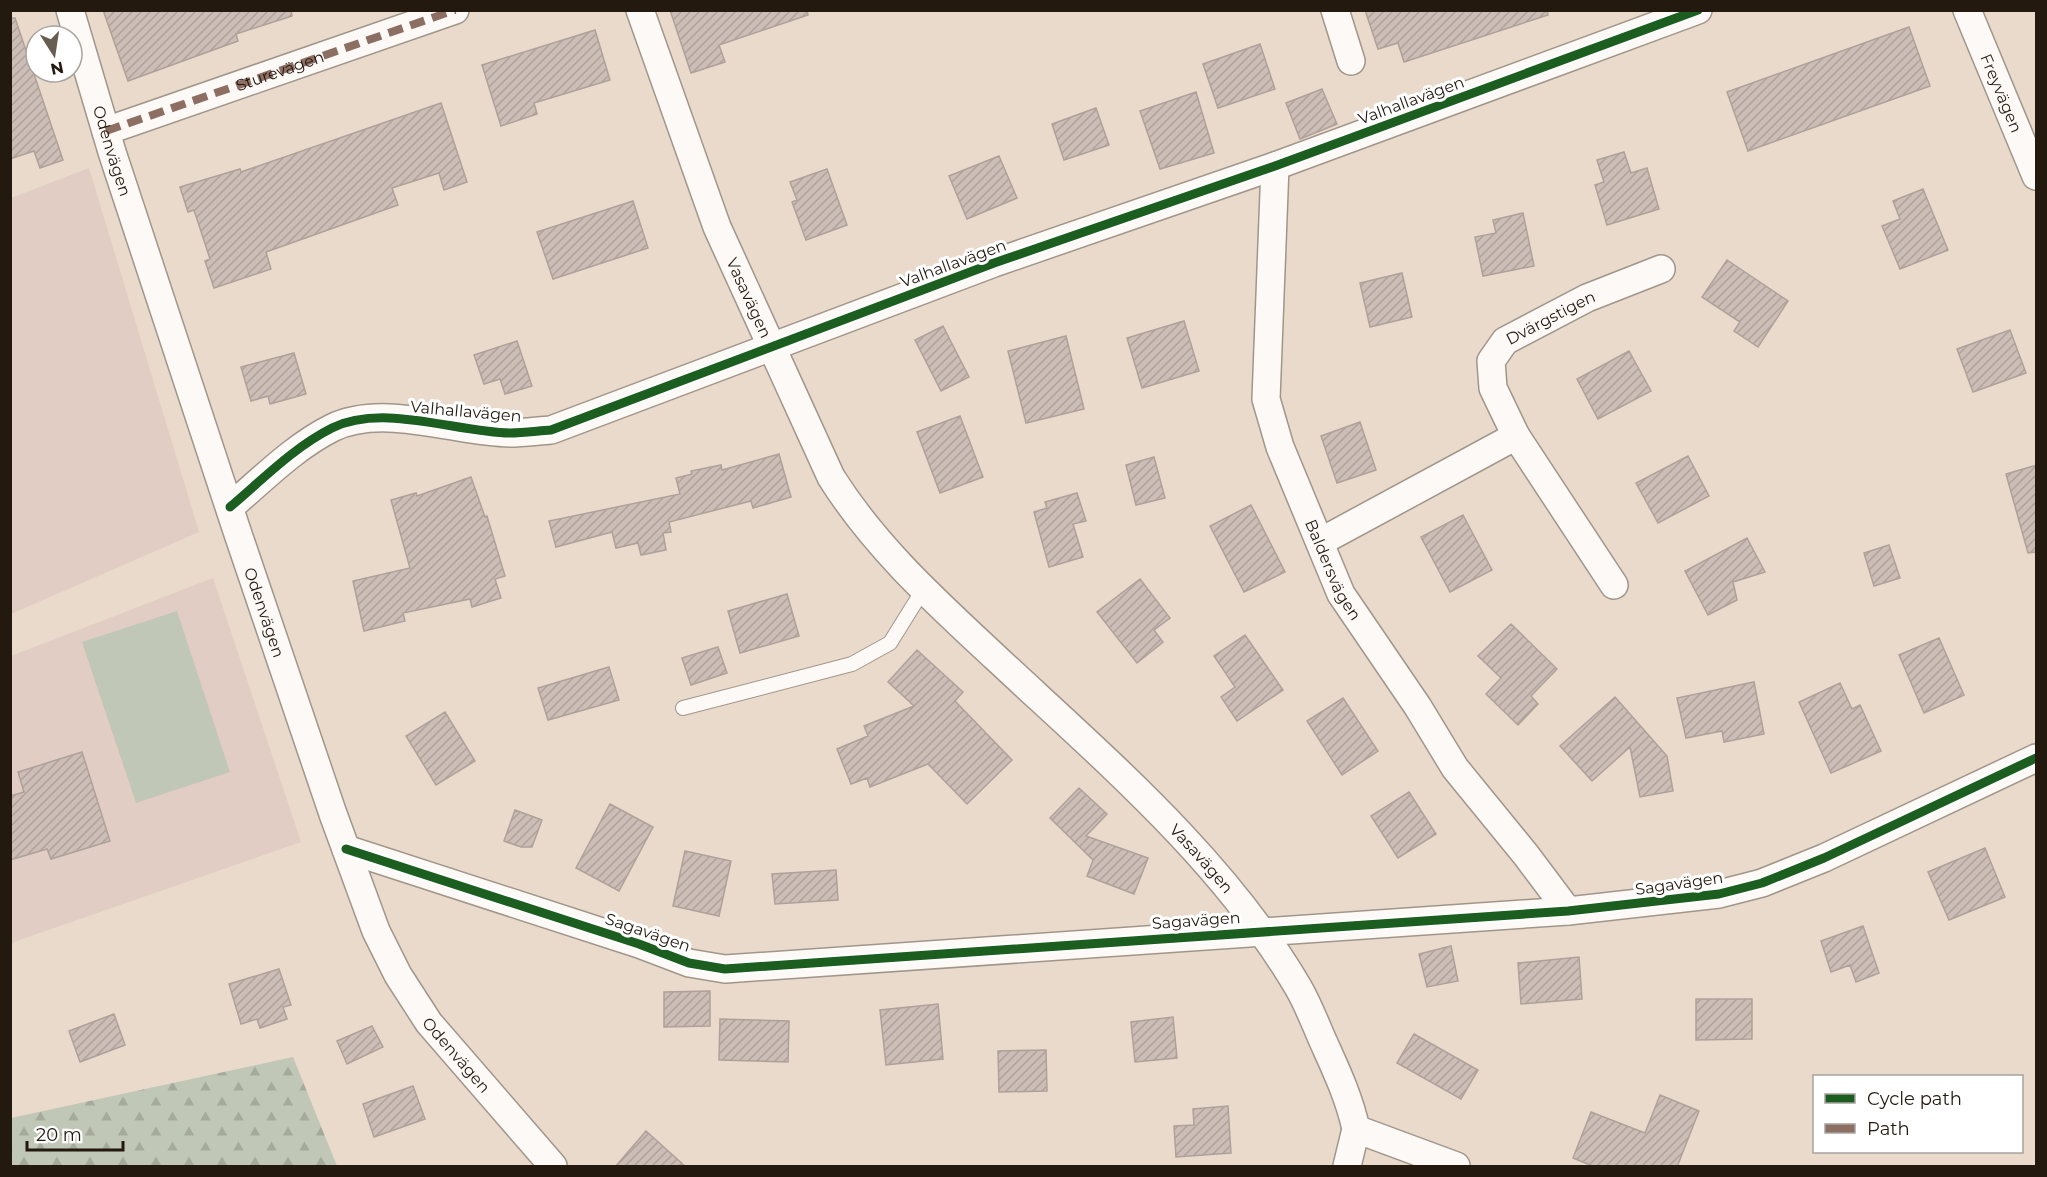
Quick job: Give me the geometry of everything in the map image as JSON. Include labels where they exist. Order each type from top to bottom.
[{"type":"street","name":"Odenvägen","points":[[70,10],[106,131],[230,507],[376,931],[398,975],[429,1023],[553,1167]]},
{"type":"street","name":"Sturevägen","points":[[106,131],[455,10]]},
{"type":"street","name":"Vasavägen","points":[[640,10],[717,227],[831,477],[853,511],[881,547],[923,590],[1104,759],[1195,850],[1259,930],[1299,988],[1350,1100],[1356,1129]]},
{"type":"street","points":[[1335,10],[1351,62]]},
{"type":"street","name":"Valhallavägen","points":[[230,507],[305,444],[334,427],[365,419],[410,420],[509,433],[551,430],[994,263],[1275,166],[1698,10]]},
{"type":"street","name":"Freyvägen","points":[[1967,10],[2037,176]]},
{"type":"street","name":"Baldersvägen","points":[[1275,166],[1266,399],[1281,447],[1341,594],[1418,706],[1455,768],[1568,911]]},
{"type":"street","name":"Dvärgstigen","points":[[1614,585],[1516,436],[1493,388],[1491,361],[1505,341],[1587,298],[1661,269]]},
{"type":"street","points":[[1320,542],[1516,436]]},
{"type":"street","name":"Sagavägen","points":[[346,849],[639,944],[688,963],[725,969],[1259,930],[1568,911],[1719,894],[1762,883],[1824,858],[2037,758]]},
{"type":"street","points":[[1347,1167],[1356,1129],[1456,1167]]},
{"type":"lane","points":[[683,708],[852,664],[890,643],[923,590]]},
{"type":"shaded area","points":[[89,168],[199,532],[11,614],[11,198]]},
{"type":"shaded area","points":[[213,578],[301,842],[11,943],[11,656]]},
{"type":"green space","points":[[177,611],[230,772],[136,803],[82,642]]},
{"type":"green space","points":[[293,1057],[337,1166],[11,1166],[11,1118]]},
{"type":"building","points":[[103,10],[291,10],[292,16],[236,34],[238,41],[128,81]]},
{"type":"building","points":[[670,10],[807,10],[808,15],[719,45],[725,62],[691,73]]},
{"type":"building","points":[[1365,10],[1547,10],[1548,15],[1404,62],[1398,43],[1378,49]]},
{"type":"building","points":[[10,18],[15,18],[24,45],[24,84],[37,84],[63,160],[40,168],[34,151],[10,159]]},
{"type":"building","points":[[1909,27],[1930,86],[1748,151],[1727,92]]},
{"type":"building","points":[[595,30],[610,80],[534,103],[537,114],[501,126],[482,65]]},
{"type":"building","points":[[1260,44],[1275,89],[1218,108],[1203,64]]},
{"type":"building","points":[[1322,89],[1337,124],[1300,139],[1286,103]]},
{"type":"building","points":[[1196,92],[1214,153],[1160,169],[1140,111]]},
{"type":"building","points":[[441,103],[467,182],[444,190],[439,173],[392,188],[398,205],[266,252],[271,269],[214,288],[205,261],[210,259],[194,210],[188,212],[180,187],[240,169],[241,172]]},
{"type":"building","points":[[1096,108],[1109,145],[1064,160],[1052,124]]},
{"type":"building","points":[[1624,152],[1631,173],[1647,168],[1659,209],[1607,225],[1595,185],[1604,182],[1597,160]]},
{"type":"building","points":[[999,156],[1017,198],[967,219],[949,176]]},
{"type":"building","points":[[827,169],[847,225],[806,240],[792,202],[797,200],[790,182]]},
{"type":"building","points":[[1923,189],[1948,250],[1900,269],[1882,226],[1900,219],[1893,201]]},
{"type":"building","points":[[633,201],[648,248],[553,279],[537,232]]},
{"type":"building","points":[[1523,213],[1534,266],[1483,276],[1475,237],[1496,233],[1493,220]]},
{"type":"building","points":[[1727,260],[1788,301],[1758,347],[1734,331],[1740,322],[1702,297]]},
{"type":"building","points":[[1402,273],[1412,317],[1370,327],[1360,283]]},
{"type":"building","points":[[1184,321],[1199,371],[1142,388],[1127,338]]},
{"type":"building","points":[[943,326],[969,377],[941,391],[915,340]]},
{"type":"building","points":[[2010,330],[2026,373],[1973,392],[1957,349]]},
{"type":"building","points":[[1066,336],[1084,409],[1026,423],[1008,351]]},
{"type":"building","points":[[517,341],[532,386],[505,394],[500,379],[484,384],[474,355]]},
{"type":"building","points":[[1629,351],[1651,391],[1598,419],[1577,379]]},
{"type":"building","points":[[294,353],[306,394],[270,404],[268,396],[251,401],[241,367]]},
{"type":"building","points":[[960,416],[983,477],[940,493],[917,432]]},
{"type":"building","points":[[1360,422],[1376,470],[1337,483],[1321,436]]},
{"type":"building","points":[[779,454],[791,497],[753,508],[751,501],[669,522],[671,532],[663,533],[666,550],[641,555],[638,543],[616,548],[612,532],[556,547],[549,521],[680,494],[676,478],[692,474],[691,471],[721,465],[722,470]]},
{"type":"building","points":[[1688,456],[1709,496],[1658,523],[1636,483]]},
{"type":"building","points":[[1154,457],[1165,498],[1136,505],[1126,465]]},
{"type":"building","points":[[2037,465],[2037,552],[2028,553],[2006,474]]},
{"type":"building","points":[[471,477],[485,517],[487,516],[505,576],[495,579],[501,598],[472,607],[470,599],[403,613],[405,621],[364,631],[353,581],[410,568],[391,500],[416,493],[417,496]]},
{"type":"building","points":[[1077,493],[1086,521],[1073,524],[1083,557],[1049,567],[1034,512],[1047,508],[1045,502]]},
{"type":"building","points":[[1251,505],[1285,572],[1244,592],[1210,526]]},
{"type":"building","points":[[1463,515],[1492,570],[1450,592],[1421,537]]},
{"type":"building","points":[[1747,538],[1765,572],[1733,582],[1737,600],[1708,615],[1685,571]]},
{"type":"building","points":[[1889,545],[1900,578],[1874,586],[1864,553]]},
{"type":"building","points":[[1140,579],[1170,618],[1154,630],[1163,642],[1137,663],[1097,612]]},
{"type":"building","points":[[787,594],[799,636],[740,653],[728,611]]},
{"type":"building","points":[[1511,624],[1557,669],[1531,696],[1538,704],[1518,725],[1486,694],[1501,678],[1478,656]]},
{"type":"building","points":[[1245,635],[1283,690],[1237,721],[1221,697],[1235,687],[1214,656]]},
{"type":"building","points":[[1939,638],[1964,695],[1924,713],[1899,655]]},
{"type":"building","points":[[718,647],[727,673],[691,685],[682,658]]},
{"type":"building","points":[[917,650],[963,692],[955,701],[1012,760],[967,804],[928,764],[870,787],[867,778],[851,784],[837,749],[868,736],[864,726],[914,706],[888,682]]},
{"type":"building","points":[[609,667],[619,700],[548,720],[538,688]]},
{"type":"building","points":[[1754,682],[1764,734],[1724,742],[1722,731],[1686,738],[1677,698]]},
{"type":"building","points":[[1840,683],[1852,709],[1860,705],[1881,751],[1831,773],[1799,702]]},
{"type":"building","points":[[1615,697],[1667,756],[1673,791],[1640,797],[1630,747],[1592,781],[1560,746]]},
{"type":"building","points":[[1343,698],[1378,751],[1342,775],[1307,721]]},
{"type":"building","points":[[445,712],[475,761],[436,785],[406,736]]},
{"type":"building","points":[[82,752],[110,841],[51,859],[47,849],[10,860],[10,796],[24,792],[18,772]]},
{"type":"building","points":[[1079,788],[1107,814],[1086,836],[1148,858],[1134,894],[1087,876],[1093,860],[1050,818]]},
{"type":"building","points":[[1409,792],[1436,834],[1398,858],[1371,816]]},
{"type":"building","points":[[610,804],[653,827],[619,891],[576,868]]},
{"type":"building","points":[[515,810],[542,820],[532,847],[521,847],[504,841]]},
{"type":"building","points":[[1985,848],[2005,897],[1949,920],[1928,872]]},
{"type":"building","points":[[685,851],[731,861],[719,916],[673,906]]},
{"type":"building","points":[[836,870],[838,900],[775,904],[772,874]]},
{"type":"building","points":[[1863,926],[1879,973],[1856,982],[1850,965],[1831,972],[1821,941]]},
{"type":"building","points":[[1451,946],[1458,981],[1427,987],[1419,954]]},
{"type":"building","points":[[1579,957],[1582,999],[1521,1004],[1518,963]]},
{"type":"building","points":[[279,969],[291,1005],[283,1007],[287,1019],[260,1028],[257,1019],[241,1024],[229,984]]},
{"type":"building","points":[[710,991],[710,1026],[664,1027],[664,992]]},
{"type":"building","points":[[1696,999],[1752,999],[1752,1039],[1696,1040]]},
{"type":"building","points":[[938,1004],[943,1059],[886,1065],[880,1010]]},
{"type":"building","points":[[114,1014],[125,1045],[80,1062],[69,1031]]},
{"type":"building","points":[[1173,1017],[1177,1058],[1135,1062],[1131,1022]]},
{"type":"building","points":[[720,1019],[789,1021],[788,1062],[719,1060]]},
{"type":"building","points":[[372,1026],[383,1047],[347,1064],[337,1041]]},
{"type":"building","points":[[1414,1034],[1478,1070],[1461,1099],[1397,1063]]},
{"type":"building","points":[[1046,1050],[1047,1091],[999,1092],[998,1051]]},
{"type":"building","points":[[413,1086],[425,1119],[374,1137],[363,1104]]},
{"type":"building","points":[[1660,1095],[1699,1111],[1677,1167],[1595,1167],[1573,1158],[1591,1112],[1645,1133]]},
{"type":"building","points":[[1228,1106],[1231,1153],[1176,1157],[1174,1126],[1194,1125],[1193,1109]]},
{"type":"building","points":[[646,1131],[686,1167],[615,1167]]},
{"type":"marked path","points":[[106,131],[455,10]]},
{"type":"cycle path","points":[[230,507],[279,464],[305,445],[332,428],[352,421],[396,418],[510,433],[551,430],[994,263],[1275,166],[1698,10]]},
{"type":"cycle path","points":[[346,849],[639,944],[689,963],[725,969],[1568,911],[1719,894],[1762,883],[1824,858],[2036,758]]}]
